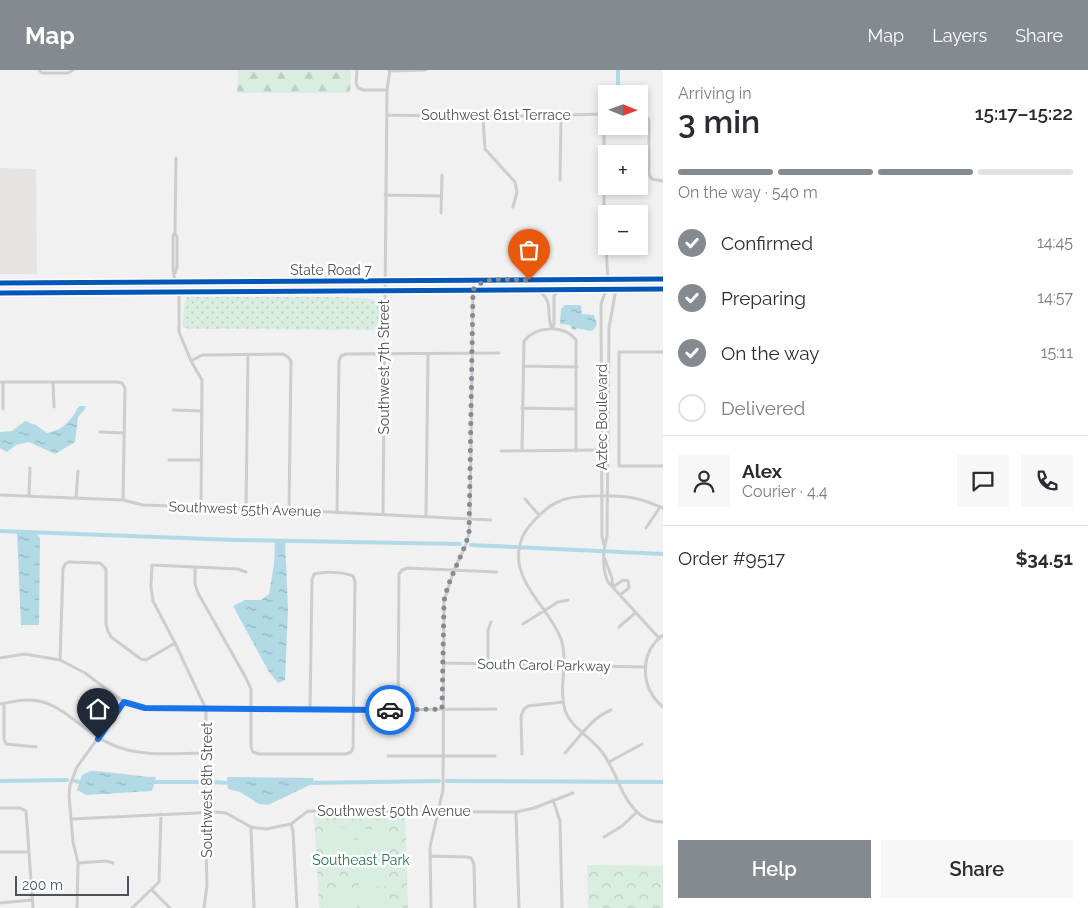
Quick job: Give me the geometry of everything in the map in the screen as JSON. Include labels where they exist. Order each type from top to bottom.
[{"type":"main road","points":[[606,289],[613,283],[626,279]]},
{"type":"main road","name":"State Road 7","points":[[0,283],[663,279]]},
{"type":"main road","points":[[473,290],[478,284],[489,280]]},
{"type":"main road","points":[[591,289],[605,284],[608,280]]},
{"type":"main road","points":[[162,292],[169,289],[175,282]]},
{"type":"main road","points":[[179,292],[185,286],[198,282]]},
{"type":"main road","points":[[66,293],[74,286],[92,283]]},
{"type":"main road","name":"State Road 7","points":[[0,293],[663,289]]},
{"type":"street","points":[[357,70],[356,83],[358,88],[364,90],[387,90]]},
{"type":"street","points":[[390,70],[426,70]]},
{"type":"street","name":"Southwest 7th Street","points":[[383,514],[385,196],[387,90],[390,70]]},
{"type":"street","points":[[39,71],[42,73],[72,71]]},
{"type":"street","name":"Southwest 61st Terrace","points":[[387,115],[483,117],[598,114]]},
{"type":"street","points":[[560,180],[561,116]]},
{"type":"street","points":[[483,117],[485,149],[515,182],[517,192],[513,207]]},
{"type":"street","points":[[648,119],[649,175],[652,179],[663,181]]},
{"type":"street","points":[[604,205],[605,135]]},
{"type":"street","points":[[175,282],[178,238],[175,232],[176,158]]},
{"type":"street","points":[[441,213],[442,175]]},
{"type":"street","points":[[385,196],[442,196]]},
{"type":"street","points":[[607,255],[608,280]]},
{"type":"street","name":"Aztec Boulevard","points":[[606,289],[602,304],[602,536],[604,572],[608,582],[659,638]]},
{"type":"street","name":"Aztec Boulevard","points":[[604,546],[607,536],[610,328],[616,289]]},
{"type":"street","points":[[431,908],[430,847],[443,790],[444,601],[447,588],[466,545],[469,533],[473,290]]},
{"type":"street","points":[[537,290],[547,298],[549,303],[549,323],[552,329]]},
{"type":"street","points":[[552,329],[554,324],[554,296],[559,290]]},
{"type":"street","points":[[179,292],[179,332],[191,361],[202,380],[201,508]]},
{"type":"street","points":[[522,451],[524,341],[528,336],[544,329],[569,332],[576,340],[576,450]]},
{"type":"street","points":[[663,352],[619,352],[619,466],[663,466]]},
{"type":"street","points":[[337,513],[339,361],[341,356],[346,354],[499,353]]},
{"type":"street","points":[[191,361],[202,355],[282,354],[291,361],[289,510]]},
{"type":"street","points":[[426,516],[428,354]]},
{"type":"street","points":[[246,510],[248,355]]},
{"type":"street","points":[[523,366],[577,367]]},
{"type":"street","points":[[3,409],[2,382],[117,382],[122,384],[125,388],[124,500]]},
{"type":"street","points":[[53,382],[54,407]]},
{"type":"street","points":[[522,408],[576,409]]},
{"type":"street","points":[[173,410],[202,411]]},
{"type":"street","points":[[100,432],[124,433]]},
{"type":"street","points":[[501,451],[595,450]]},
{"type":"street","points":[[169,460],[201,460]]},
{"type":"street","points":[[602,467],[608,466]]},
{"type":"street","points":[[29,496],[30,468]]},
{"type":"street","points":[[76,498],[78,471]]},
{"type":"street","name":"Southwest 55th Avenue","points":[[0,495],[124,500],[143,505],[201,508],[289,510],[491,520]]},
{"type":"street","points":[[646,528],[661,508],[638,498],[565,498],[539,515],[526,529],[520,541],[519,563],[524,577],[560,636],[564,665],[563,702],[569,718],[598,747],[609,762],[620,786],[637,812],[651,821],[663,822]]},
{"type":"street","points":[[525,499],[539,515]]},
{"type":"street","points":[[60,660],[63,569],[65,564],[69,562],[100,563],[106,569],[106,624],[111,637],[141,659],[146,660],[175,643]]},
{"type":"street","name":"Southwest 8th Street","points":[[195,567],[152,565],[151,587],[153,600],[206,709],[205,811],[207,885],[204,908]]},
{"type":"street","points":[[246,572],[238,569],[195,567],[195,584],[198,593],[251,689],[251,747],[253,752],[259,754],[346,754],[351,752],[353,748],[354,710],[355,582],[353,576],[348,574],[320,573],[314,574],[312,580],[310,709]]},
{"type":"street","points":[[398,710],[399,574],[407,568],[497,572]]},
{"type":"street","points":[[613,587],[623,580],[628,581],[629,588],[620,595]]},
{"type":"street","points":[[523,624],[558,602],[568,600]]},
{"type":"street","points":[[619,627],[635,613]]},
{"type":"street","points":[[488,663],[488,630],[491,622]]},
{"type":"street","points":[[663,635],[650,651],[645,667],[648,687],[655,699],[663,707]]},
{"type":"street","points":[[0,658],[26,654],[60,660],[85,673],[124,702],[145,708],[496,709]]},
{"type":"street","name":"South Carol Parkway","points":[[443,664],[488,663],[645,667]]},
{"type":"street","points":[[36,747],[6,744],[4,740],[2,704],[20,700],[39,701],[55,707],[98,739],[133,751],[206,753]]},
{"type":"street","points":[[77,908],[78,863],[73,842],[70,785],[77,767],[124,702]]},
{"type":"street","points":[[522,754],[521,716],[524,709],[528,706],[563,702]]},
{"type":"street","points":[[565,754],[595,720],[611,710]]},
{"type":"street","points":[[609,762],[642,744]]},
{"type":"street","points":[[388,756],[495,756]]},
{"type":"street","name":"Southwest 50th Avenue","points":[[71,818],[205,811],[226,813],[251,827],[266,829],[291,824],[308,811],[516,812],[534,808],[573,793]]},
{"type":"street","points":[[554,800],[560,821],[562,908]]},
{"type":"street","points":[[0,808],[20,808],[26,811],[33,908]]},
{"type":"street","points":[[516,812],[518,908]]},
{"type":"street","points":[[604,837],[622,826],[637,812]]},
{"type":"street","points":[[132,908],[159,882],[161,814]]},
{"type":"street","points":[[291,824],[294,831],[298,908]]},
{"type":"street","points":[[251,827],[254,908]]},
{"type":"street","points":[[0,852],[28,852]]},
{"type":"street","points":[[430,856],[471,858],[474,864],[475,908]]},
{"type":"street","points":[[78,863],[106,861],[113,863]]},
{"type":"street","points":[[152,890],[170,908]]},
{"type":"street","points":[[0,903],[32,900]]},
{"type":"shaded area","points":[[0,168],[36,169],[37,274],[0,274]]},
{"type":"green space","points":[[238,70],[351,70],[350,93],[237,93]]},
{"type":"green space","points":[[187,297],[338,297],[371,299],[380,303],[380,330],[189,329],[183,327],[184,304]]},
{"type":"green space","name":"Southeast Park","points":[[314,812],[405,812],[408,908],[319,908]]},
{"type":"green space","points":[[354,827],[356,869],[327,869],[326,828]]},
{"type":"green space","points":[[387,828],[389,886],[359,887],[357,830]]},
{"type":"green space","points":[[587,865],[663,866],[663,908],[588,908]]},
{"type":"green space","points":[[389,890],[389,908],[360,908],[359,891]]},
{"type":"green space","points":[[357,891],[357,908],[328,908],[328,892]]},
{"type":"water","points":[[565,305],[581,306],[582,314],[594,315],[597,325],[590,331],[577,328],[575,330],[570,325],[560,324],[561,309]]},
{"type":"water","points":[[79,406],[85,406],[86,408],[78,417],[75,442],[55,454],[29,442],[16,445],[7,452],[0,448],[0,432],[12,431],[25,421],[36,425],[47,433],[53,432],[66,424]]},
{"type":"water","points":[[17,531],[35,532],[40,538],[39,625],[21,625]]},
{"type":"water","points":[[275,540],[285,541],[288,609],[285,680],[278,683],[269,672],[233,606],[245,600],[261,600],[269,594],[274,564]]},
{"type":"water","points":[[90,771],[156,777],[152,791],[86,795],[77,790],[82,775]]},
{"type":"water","points":[[227,777],[313,778],[314,783],[268,805],[259,804],[240,792],[228,789]]},
{"type":"waterway","points":[[618,70],[618,85]]},
{"type":"waterway","points":[[0,531],[235,540],[460,544]]},
{"type":"waterway","points":[[471,545],[663,554]]},
{"type":"waterway","points":[[0,781],[67,780]]},
{"type":"waterway","points":[[75,781],[84,783]]},
{"type":"waterway","points":[[308,783],[439,781]]},
{"type":"waterway","points":[[447,781],[663,782]]},
{"type":"waterway","points":[[151,782],[201,782]]},
{"type":"waterway","points":[[209,782],[231,783]]},
{"type":"cycle path","points":[[0,283],[663,279]]},
{"type":"cycle path","points":[[0,293],[663,289]]},
{"type":"way so far","points":[[390,710],[442,709],[444,601],[447,588],[466,545],[469,533],[473,290],[478,284],[489,280],[529,280]]},
{"type":"route","points":[[98,739],[124,702],[145,708],[390,710]]}]
